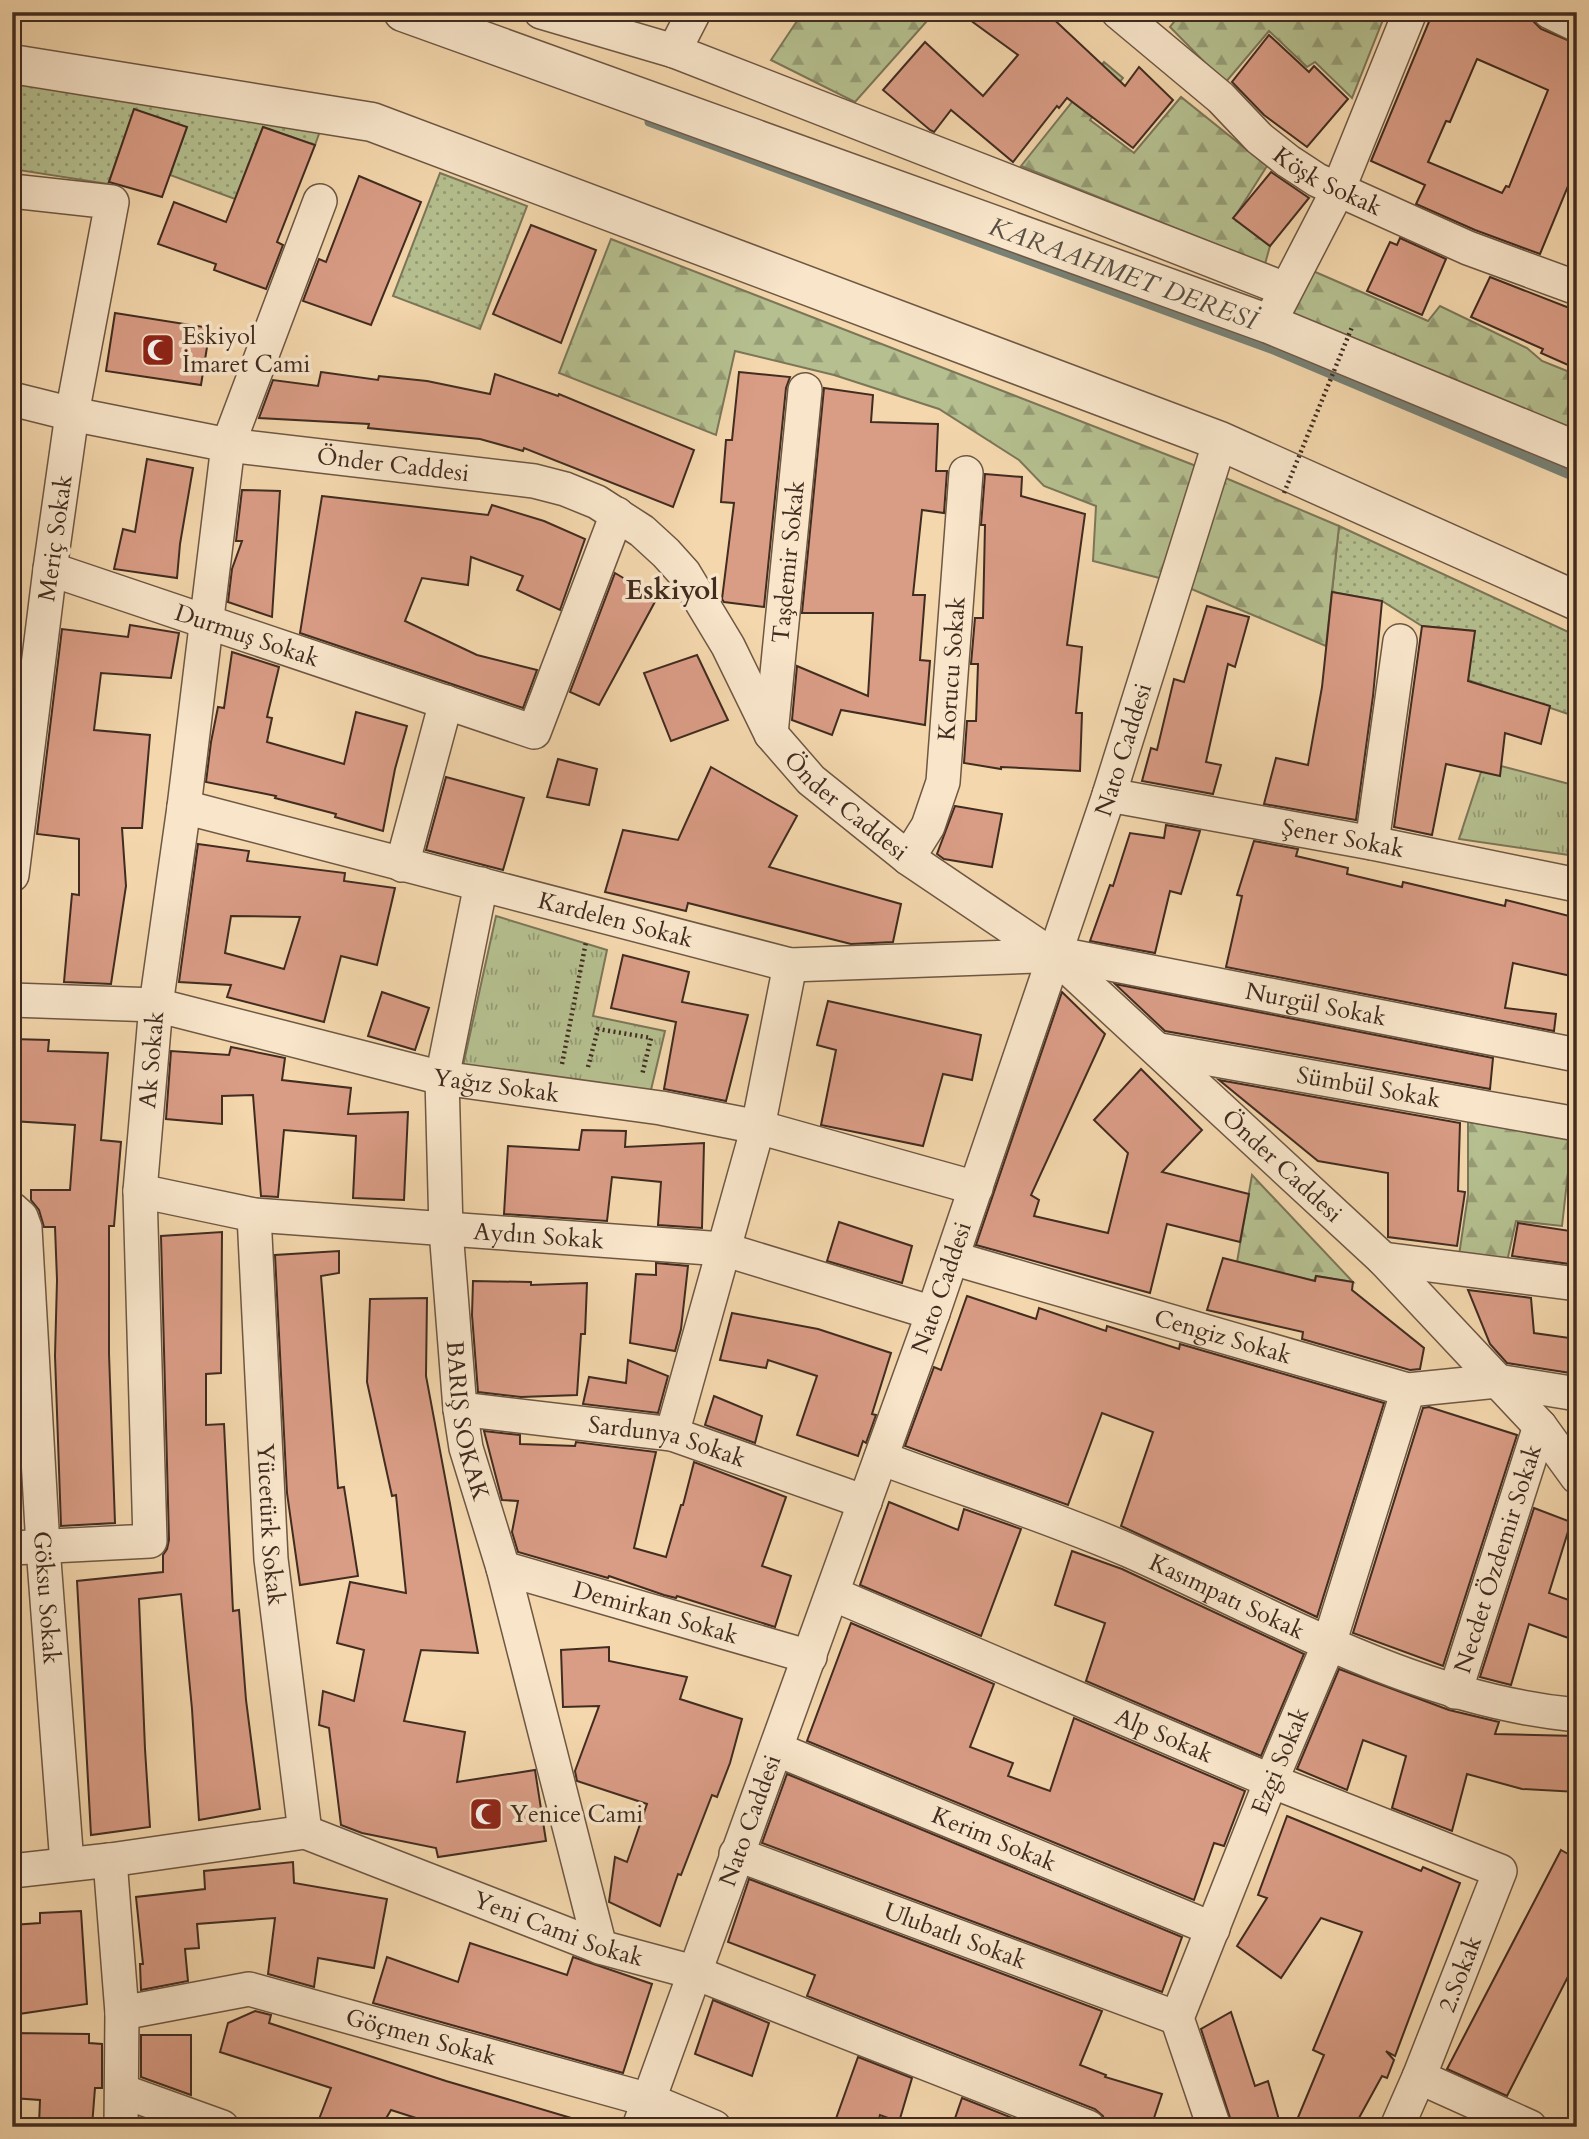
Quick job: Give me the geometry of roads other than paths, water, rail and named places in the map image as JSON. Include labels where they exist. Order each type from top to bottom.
[{"type":"street","points":[[403,12],[1269,324],[1577,451]]},
{"type":"street","points":[[541,12],[674,51],[1285,289]]},
{"type":"street","points":[[674,51],[694,12]]},
{"type":"street","name":"Köşk Sokak","points":[[1118,12],[1221,99],[1259,138],[1298,167],[1338,190],[1468,248],[1577,288]]},
{"type":"street","points":[[1269,324],[1338,190],[1410,12]]},
{"type":"street","points":[[1550,12],[1577,25]]},
{"type":"street","points":[[12,64],[372,122],[1220,441],[1577,601]]},
{"type":"street","name":"Meriç Sokak","points":[[12,191],[112,202],[72,414],[12,875]]},
{"type":"street","name":"Ak Sokak","points":[[27,1548],[150,1542],[140,1191],[156,1005],[184,807],[228,445],[320,201]]},
{"type":"street","name":"Taşdemir Sokak","points":[[771,734],[805,390]]},
{"type":"street","name":"Önder Caddesi","points":[[12,399],[72,414],[228,445],[534,481],[565,489],[597,502],[642,531],[684,573],[728,646],[771,734],[811,780],[908,858],[1055,955],[1160,1050],[1383,1259],[1540,1426],[1577,1477]]},
{"type":"street","name":"Nato Caddesi","points":[[644,2113],[952,1258],[1109,795],[1220,441]]},
{"type":"street","name":"Korucu Sokak","points":[[908,858],[928,826],[943,782],[966,473]]},
{"type":"street","name":"Durmuş Sokak","points":[[50,569],[534,732],[617,514]]},
{"type":"street","points":[[1371,843],[1399,641]]},
{"type":"street","points":[[402,865],[446,702]]},
{"type":"street","name":"Şener Sokak","points":[[1109,795],[1371,843],[1577,885]]},
{"type":"street","name":"Kardelen Sokak","points":[[184,807],[790,965],[1055,955]]},
{"type":"street","name":"BARIŞ SOKAK","points":[[481,884],[442,1078],[446,1230],[460,1409],[466,1448],[503,1568],[600,1947]]},
{"type":"street","name":"Nurgül Sokak","points":[[1055,955],[1577,1055]]},
{"type":"street","points":[[672,1434],[758,1127],[790,965]]},
{"type":"street","name":"Yağız Sokak","points":[[12,1000],[156,1005],[442,1078],[661,1108],[758,1127],[975,1188]]},
{"type":"street","name":"Sümbül Sokak","points":[[1160,1050],[1577,1124]]},
{"type":"street","name":"Aydın Sokak","points":[[140,1191],[254,1215],[723,1250],[933,1313]]},
{"type":"street","name":"Göksu Sokak","points":[[12,1209],[21,1217],[25,1227],[27,1548],[67,1864]]},
{"type":"street","name":"Yücetürk Sokak","points":[[254,1215],[271,1559],[305,1832]]},
{"type":"street","name":"Cengiz Sokak","points":[[952,1258],[1408,1390],[1497,1381],[1577,1394]]},
{"type":"street","points":[[1383,1259],[1577,1284]]},
{"type":"street","name":"Ezgi Sokak","points":[[1177,2018],[1271,1781],[1329,1644],[1408,1390]]},
{"type":"street","name":"Sardunya Sokak","points":[[460,1409],[672,1434],[865,1502]]},
{"type":"street","name":"Necdet Özdemir Sokak","points":[[1455,1692],[1540,1426]]},
{"type":"street","name":"Kasımpatı Sokak","points":[[881,1458],[1128,1550],[1329,1644],[1455,1692],[1518,1707],[1577,1715]]},
{"type":"street","name":"Demirkan Sokak","points":[[503,1568],[810,1657]]},
{"type":"street","name":"Alp Sokak","points":[[833,1594],[1271,1781],[1500,1871]]},
{"type":"street","name":"Kerim Sokak","points":[[776,1749],[1213,1929]]},
{"type":"street","name":"Yeni Cami Sokak","points":[[12,1871],[305,1832],[600,1947],[693,1972],[1088,2127]]},
{"type":"street","name":"Ulubatlı Sokak","points":[[736,1854],[1177,2018]]},
{"type":"street","points":[[110,1860],[122,2013],[121,2127]]},
{"type":"street","name":"2.Sokak","points":[[1397,2127],[1500,1871]]},
{"type":"street","name":"Göçmen Sokak","points":[[122,2013],[249,1989],[644,2113],[714,2127]]},
{"type":"street","points":[[1177,2018],[1214,2127]]},
{"type":"street","points":[[1419,2077],[1530,2127]]},
{"type":"street","points":[[122,2091],[222,2127]]},
{"type":"waterway","name":"KARAAHMET DERESİ","points":[[649,122],[1276,351],[1577,478]]},
{"type":"place","name":"Eskiyol İmaret Cami","points":[[158,350]]},
{"type":"place","name":"Yenice Cami","points":[[486,1814]]},
{"type":"district","name":"Eskiyol","points":[[672,589]]}]
